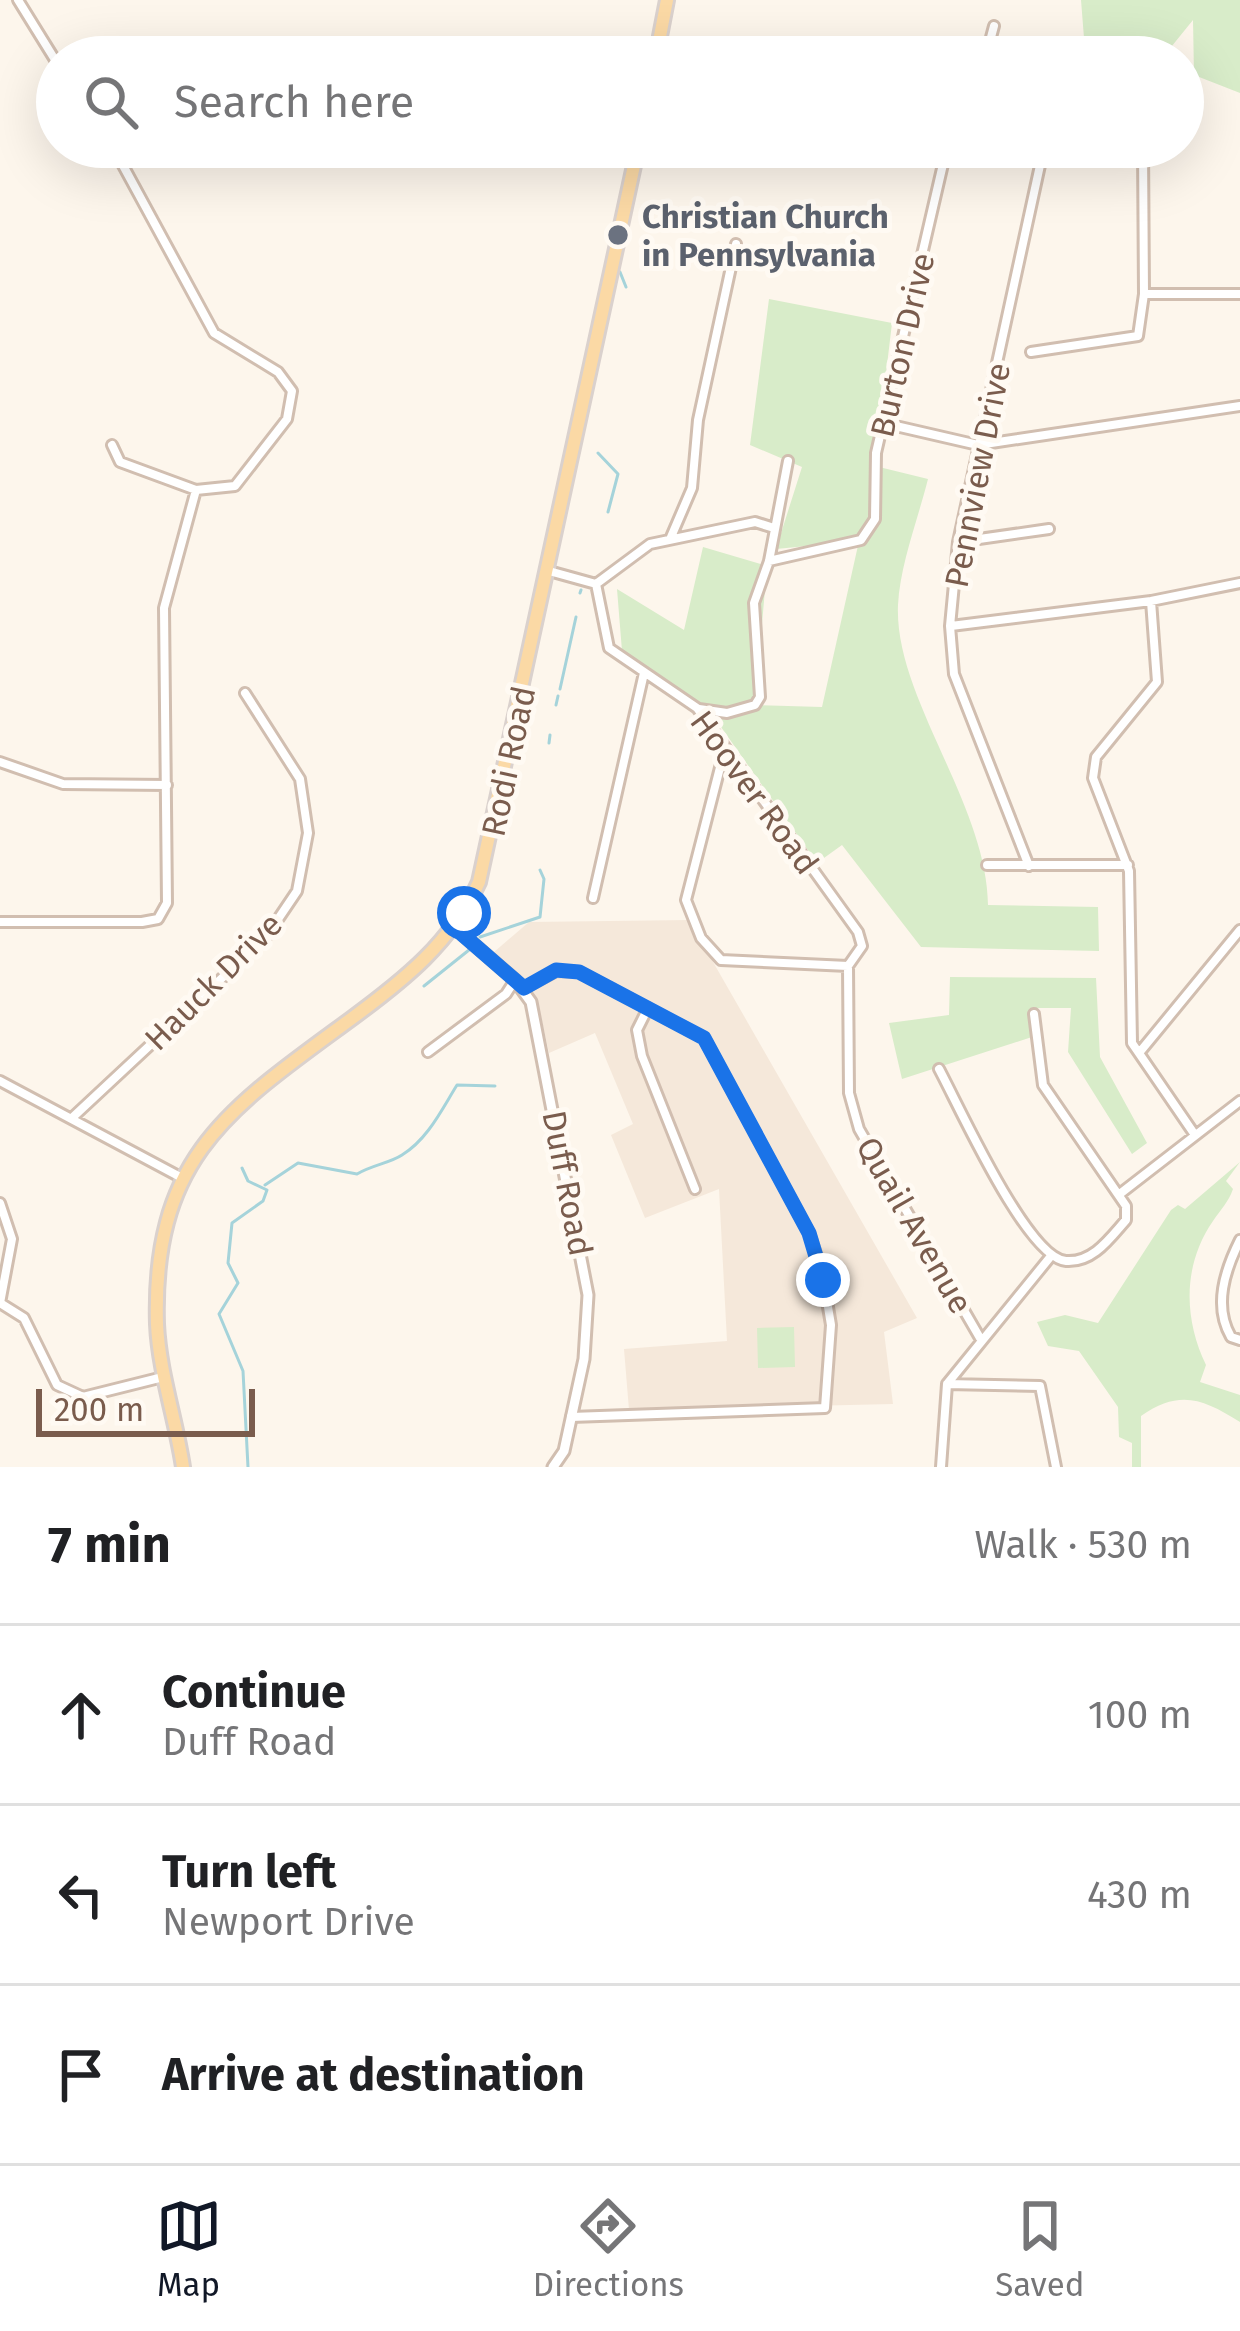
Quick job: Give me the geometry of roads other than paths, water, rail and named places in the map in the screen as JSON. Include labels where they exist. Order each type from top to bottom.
[{"type":"main road","points":[[660,36],[667,0]]},
{"type":"main road","name":"Rodi Road","points":[[183,1467],[158,1326],[160,1266],[184,1180],[202,1142],[235,1105],[413,971],[455,928],[490,848],[634,168]]},
{"type":"street","points":[[18,0],[40,36]]},
{"type":"street","points":[[991,36],[994,26]]},
{"type":"street","points":[[112,445],[120,462],[196,490],[235,486],[287,419],[292,391],[278,371],[214,333],[124,168]]},
{"type":"street","name":"Burton Drive","points":[[770,561],[861,540],[875,519],[876,453],[942,168]]},
{"type":"street","name":"Pennview Drive","points":[[1029,866],[954,674],[950,626],[958,542],[1039,168]]},
{"type":"street","points":[[1031,352],[1138,336],[1144,294],[1144,168]]},
{"type":"street","points":[[671,537],[692,488],[698,420],[736,244]]},
{"type":"street","points":[[1144,294],[1240,294]]},
{"type":"street","points":[[886,424],[978,445],[1240,406]]},
{"type":"street","points":[[697,709],[727,713],[755,705],[762,676],[754,603],[770,561],[788,461]]},
{"type":"street","points":[[0,922],[142,922],[158,919],[167,903],[164,608],[196,490]]},
{"type":"street","points":[[549,571],[596,584],[633,552],[671,537],[755,522],[774,528]]},
{"type":"street","points":[[958,542],[1049,529]]},
{"type":"street","points":[[950,626],[1151,601],[1240,583]]},
{"type":"street","name":"Hoover Road","points":[[596,584],[609,648],[697,709],[858,932],[862,946],[848,966]]},
{"type":"street","points":[[1151,601],[1157,682],[1096,757],[1094,771],[1128,865],[1130,1033],[1195,1135]]},
{"type":"street","points":[[593,898],[644,673]]},
{"type":"street","name":"Hauck Drive","points":[[73,1117],[266,937],[297,891],[308,833],[300,778],[244,693]]},
{"type":"street","points":[[724,752],[686,900],[701,938],[721,960],[848,966]]},
{"type":"street","points":[[0,762],[63,784],[166,785]]},
{"type":"street","points":[[987,865],[1128,865]]},
{"type":"street","points":[[455,928],[519,984]]},
{"type":"street","points":[[1139,1053],[1240,930]]},
{"type":"street","name":"Quail Avenue","points":[[848,966],[848,1093],[859,1130],[980,1338]]},
{"type":"street","points":[[428,1052],[519,984],[548,973],[568,970],[648,1008],[704,1038],[809,1233],[831,1325],[830,1389],[825,1408],[571,1418]]},
{"type":"street","name":"Duff Road","points":[[519,984],[535,1012],[589,1295],[584,1359],[564,1451],[553,1467]]},
{"type":"street","points":[[648,1008],[637,1030],[641,1056],[695,1189]]},
{"type":"street","points":[[939,1069],[1025,1226],[1052,1256],[1065,1262],[1086,1259],[1126,1220],[1121,1193],[1043,1085],[1034,1014]]},
{"type":"street","points":[[0,1081],[184,1180]]},
{"type":"street","points":[[1121,1193],[1240,1101]]},
{"type":"street","points":[[0,1202],[12,1239],[0,1303],[24,1318],[57,1385],[83,1397],[166,1376]]},
{"type":"street","points":[[1240,1240],[1222,1288],[1221,1316],[1231,1337],[1240,1340]]},
{"type":"street","points":[[940,1467],[946,1384],[1052,1256]]},
{"type":"street","points":[[946,1384],[1040,1386],[1056,1467]]},
{"type":"waterway","points":[[620,272],[626,287]]},
{"type":"waterway","points":[[598,453],[618,474],[608,512]]},
{"type":"waterway","points":[[560,689],[576,617]]},
{"type":"waterway","points":[[556,705],[558,696]]},
{"type":"waterway","points":[[549,743],[550,735]]},
{"type":"waterway","points":[[480,937],[540,917],[544,879],[540,870]]},
{"type":"waterway","points":[[424,986],[469,950]]},
{"type":"waterway","points":[[265,1185],[298,1163],[357,1174],[392,1160],[427,1132],[457,1085],[495,1086]]},
{"type":"waterway","points":[[242,1168],[248,1181],[267,1190],[263,1201],[232,1223],[228,1263],[238,1283],[219,1314],[243,1371],[248,1467]]},
{"type":"place","name":"Christian Church in Pennsylvania","points":[[618,235]]}]
